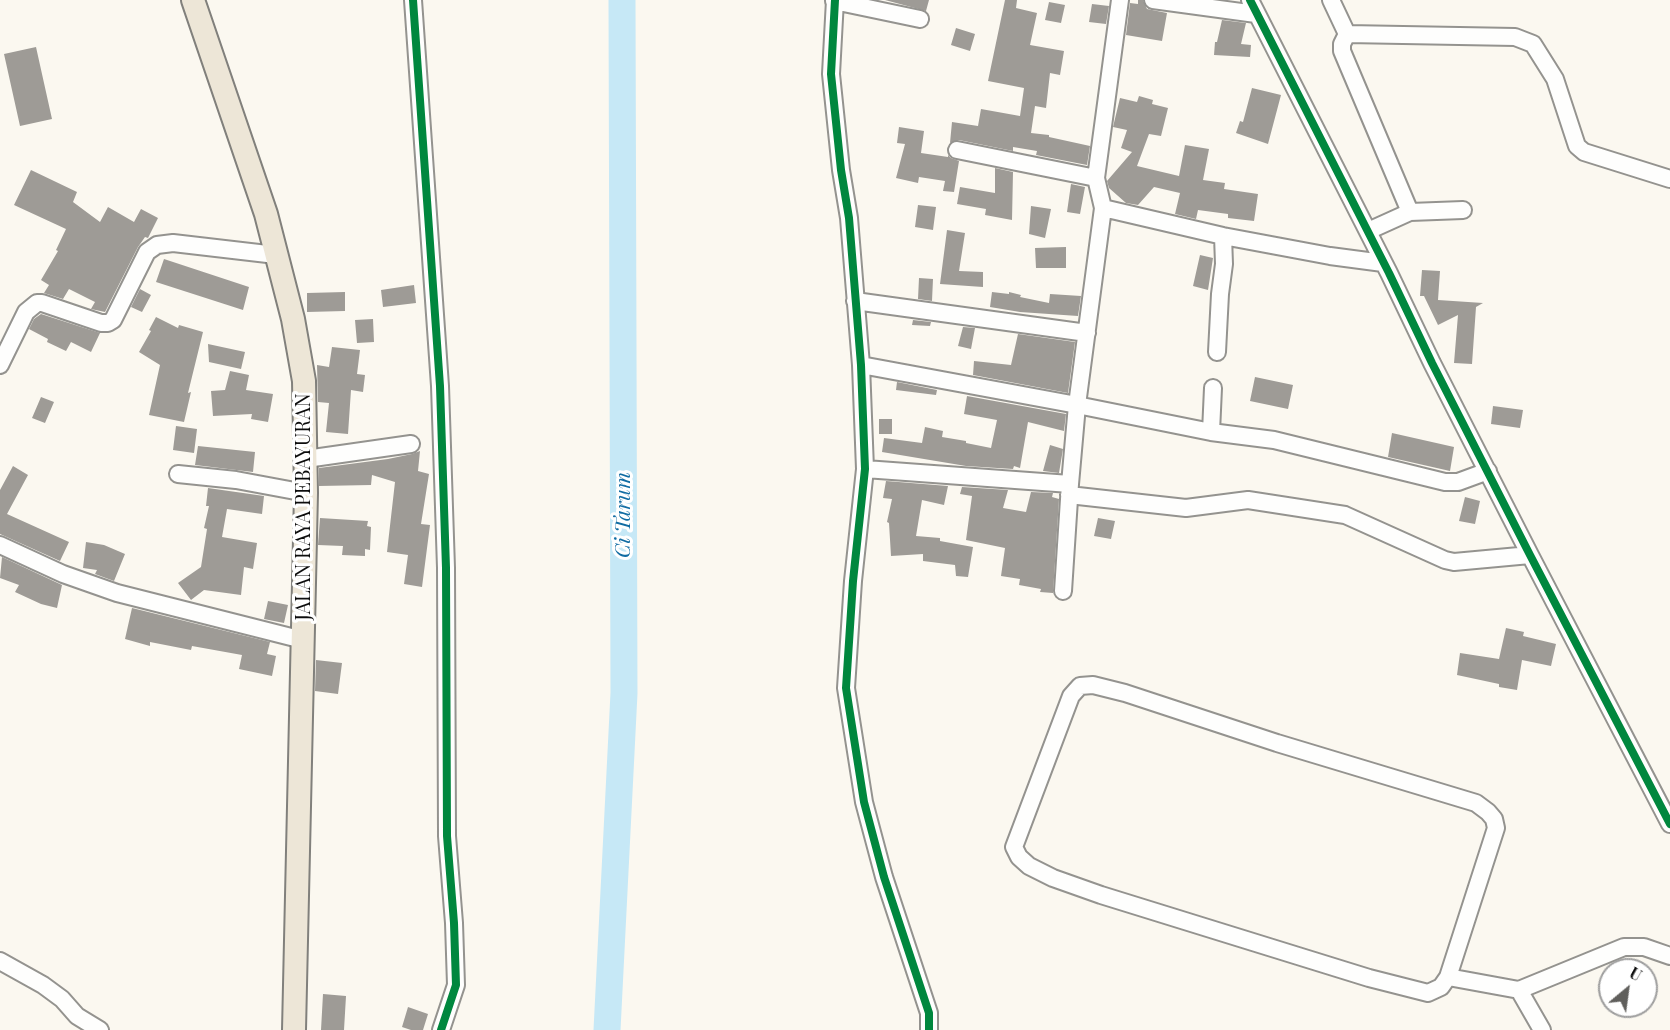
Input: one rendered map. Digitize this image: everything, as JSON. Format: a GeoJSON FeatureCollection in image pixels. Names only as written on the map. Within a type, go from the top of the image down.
{"type":"FeatureCollection","features":[{"type":"Feature","properties":{"kind":"main road","name":"JALAN RAYA PEBAYURAN"},"geometry":{"type":"LineString","coordinates":[[193,0],[266,214],[293,319],[304,381],[306,493],[294,1030]]}},
{"type":"Feature","properties":{"kind":"street"},"geometry":{"type":"LineString","coordinates":[[413,0],[440,386],[446,568],[447,836],[456,985],[441,1030]]}},
{"type":"Feature","properties":{"kind":"street"},"geometry":{"type":"LineString","coordinates":[[920,19],[835,0],[831,74],[841,170],[849,218],[861,365],[865,470],[853,581],[846,688],[864,802],[884,877],[929,1012],[929,1030]]}},
{"type":"Feature","properties":{"kind":"street"},"geometry":{"type":"LineString","coordinates":[[1063,591],[1077,405],[1103,208],[1096,178],[1120,0]]}},
{"type":"Feature","properties":{"kind":"street"},"geometry":{"type":"LineString","coordinates":[[1153,0],[1257,8],[1530,555],[1670,824]]}},
{"type":"Feature","properties":{"kind":"street"},"geometry":{"type":"LineString","coordinates":[[1331,0],[1347,34]]}},
{"type":"Feature","properties":{"kind":"street"},"geometry":{"type":"LineString","coordinates":[[1347,34],[1515,37],[1533,44],[1555,80],[1577,146],[1584,152],[1670,179]]}},
{"type":"Feature","properties":{"kind":"street"},"geometry":{"type":"LineString","coordinates":[[1347,34],[1342,44],[1342,51],[1410,212]]}},
{"type":"Feature","properties":{"kind":"street"},"geometry":{"type":"LineString","coordinates":[[957,150],[1096,178]]}},
{"type":"Feature","properties":{"kind":"street"},"geometry":{"type":"LineString","coordinates":[[1103,208],[1223,236],[1330,256],[1383,263]]}},
{"type":"Feature","properties":{"kind":"street"},"geometry":{"type":"LineString","coordinates":[[1368,231],[1410,212],[1463,210]]}},
{"type":"Feature","properties":{"kind":"street"},"geometry":{"type":"LineString","coordinates":[[1217,352],[1224,264],[1223,236]]}},
{"type":"Feature","properties":{"kind":"street"},"geometry":{"type":"LineString","coordinates":[[0,365],[26,312],[37,303],[101,322],[108,323],[113,320],[147,252],[157,245],[173,243],[276,255]]}},
{"type":"Feature","properties":{"kind":"street"},"geometry":{"type":"LineString","coordinates":[[855,301],[1087,333]]}},
{"type":"Feature","properties":{"kind":"street"},"geometry":{"type":"LineString","coordinates":[[861,365],[1211,432],[1274,440],[1445,482],[1458,482],[1488,471]]}},
{"type":"Feature","properties":{"kind":"street"},"geometry":{"type":"LineString","coordinates":[[1211,432],[1213,388]]}},
{"type":"Feature","properties":{"kind":"street"},"geometry":{"type":"LineString","coordinates":[[306,459],[411,444]]}},
{"type":"Feature","properties":{"kind":"street"},"geometry":{"type":"LineString","coordinates":[[865,470],[1069,490],[1186,508],[1248,500],[1344,515],[1444,560],[1454,562],[1530,555]]}},
{"type":"Feature","properties":{"kind":"street"},"geometry":{"type":"LineString","coordinates":[[177,474],[236,480],[306,493]]}},
{"type":"Feature","properties":{"kind":"street"},"geometry":{"type":"LineString","coordinates":[[0,544],[63,574],[117,593],[303,640]]}},
{"type":"Feature","properties":{"kind":"street"},"geometry":{"type":"LineString","coordinates":[[1092,685],[1125,693],[1277,743],[1476,803],[1494,819],[1496,828],[1448,977],[1441,987],[1428,993],[1416,992],[1101,896],[1053,878],[1029,866],[1019,857],[1014,847],[1071,696],[1080,686],[1092,685]]}},
{"type":"Feature","properties":{"kind":"street"},"geometry":{"type":"LineString","coordinates":[[1448,977],[1519,990],[1624,947],[1644,947],[1670,956]]}},
{"type":"Feature","properties":{"kind":"street"},"geometry":{"type":"LineString","coordinates":[[0,961],[43,985],[62,999],[82,1020],[100,1030]]}},
{"type":"Feature","properties":{"kind":"street"},"geometry":{"type":"LineString","coordinates":[[1519,990],[1542,1030]]}},
{"type":"Feature","properties":{"kind":"building"},"geometry":{"type":"Polygon","coordinates":[[[885,0],[929,0],[926,11],[885,0]]]}},
{"type":"Feature","properties":{"kind":"building"},"geometry":{"type":"Polygon","coordinates":[[[1005,0],[1017,0],[1016,8],[1037,13],[1030,45],[1064,51],[1060,75],[1050,73],[1046,108],[1035,106],[1031,133],[1049,135],[1049,137],[1090,146],[1087,165],[1036,155],[1037,151],[1013,147],[1013,151],[959,140],[950,143],[952,122],[978,126],[981,109],[1020,116],[1024,88],[988,81],[1005,0]]]}},
{"type":"Feature","properties":{"kind":"building"},"geometry":{"type":"Polygon","coordinates":[[[1138,0],[1143,0],[1147,9],[1167,13],[1162,41],[1126,35],[1130,3],[1138,4],[1138,0]]]}},
{"type":"Feature","properties":{"kind":"building"},"geometry":{"type":"Polygon","coordinates":[[[1049,2],[1065,5],[1061,23],[1045,20],[1049,2]]]}},
{"type":"Feature","properties":{"kind":"building"},"geometry":{"type":"Polygon","coordinates":[[[1092,4],[1109,6],[1106,24],[1089,22],[1092,4]]]}},
{"type":"Feature","properties":{"kind":"building"},"geometry":{"type":"Polygon","coordinates":[[[1222,20],[1246,23],[1241,44],[1251,45],[1250,57],[1214,55],[1215,42],[1217,42],[1222,20]]]}},
{"type":"Feature","properties":{"kind":"building"},"geometry":{"type":"Polygon","coordinates":[[[956,28],[975,34],[970,51],[951,45],[956,28]]]}},
{"type":"Feature","properties":{"kind":"building"},"geometry":{"type":"Polygon","coordinates":[[[36,47],[52,119],[20,126],[4,54],[36,47]]]}},
{"type":"Feature","properties":{"kind":"building"},"geometry":{"type":"Polygon","coordinates":[[[1252,88],[1281,95],[1268,144],[1236,133],[1240,121],[1243,122],[1252,88]]]}},
{"type":"Feature","properties":{"kind":"building"},"geometry":{"type":"Polygon","coordinates":[[[1139,96],[1153,100],[1152,104],[1168,108],[1161,136],[1149,134],[1137,166],[1179,176],[1185,145],[1209,149],[1203,180],[1225,183],[1224,189],[1258,194],[1254,221],[1228,218],[1228,214],[1198,210],[1196,219],[1175,214],[1180,193],[1154,187],[1138,205],[1126,203],[1109,188],[1107,181],[1132,152],[1121,148],[1127,130],[1113,127],[1120,98],[1137,102],[1139,96]]]}},
{"type":"Feature","properties":{"kind":"building"},"geometry":{"type":"Polygon","coordinates":[[[899,127],[924,131],[921,153],[948,157],[948,155],[959,161],[954,192],[943,191],[945,181],[919,177],[918,183],[896,178],[905,144],[897,143],[899,127]]]}},
{"type":"Feature","properties":{"kind":"building"},"geometry":{"type":"Polygon","coordinates":[[[995,168],[1013,172],[1012,220],[985,215],[986,209],[957,204],[960,187],[995,193],[995,168]]]}},
{"type":"Feature","properties":{"kind":"building"},"geometry":{"type":"Polygon","coordinates":[[[31,170],[77,192],[73,202],[100,222],[108,207],[134,222],[141,209],[158,218],[148,238],[145,237],[138,247],[105,312],[91,309],[95,302],[69,289],[63,299],[44,293],[49,285],[41,280],[58,251],[56,250],[66,229],[14,205],[31,170]]]}},
{"type":"Feature","properties":{"kind":"building"},"geometry":{"type":"Polygon","coordinates":[[[1071,184],[1085,187],[1080,214],[1067,212],[1071,184]]]}},
{"type":"Feature","properties":{"kind":"building"},"geometry":{"type":"Polygon","coordinates":[[[918,205],[936,207],[933,230],[915,227],[918,205]]]}},
{"type":"Feature","properties":{"kind":"building"},"geometry":{"type":"Polygon","coordinates":[[[1031,206],[1051,209],[1045,238],[1029,234],[1031,206]]]}},
{"type":"Feature","properties":{"kind":"building"},"geometry":{"type":"Polygon","coordinates":[[[947,230],[965,233],[959,271],[983,272],[983,287],[940,284],[947,230]]]}},
{"type":"Feature","properties":{"kind":"building"},"geometry":{"type":"Polygon","coordinates":[[[1066,247],[1066,268],[1036,268],[1035,248],[1066,247]]]}},
{"type":"Feature","properties":{"kind":"building"},"geometry":{"type":"Polygon","coordinates":[[[1200,255],[1213,258],[1208,290],[1193,286],[1200,255]]]}},
{"type":"Feature","properties":{"kind":"building"},"geometry":{"type":"Polygon","coordinates":[[[164,259],[249,287],[243,310],[156,282],[164,259]]]}},
{"type":"Feature","properties":{"kind":"building"},"geometry":{"type":"Polygon","coordinates":[[[1422,270],[1440,271],[1438,300],[1483,303],[1476,307],[1472,364],[1454,363],[1458,315],[1438,325],[1424,296],[1420,296],[1422,270]]]}},
{"type":"Feature","properties":{"kind":"building"},"geometry":{"type":"Polygon","coordinates":[[[919,278],[933,279],[932,301],[918,299],[919,278]]]}},
{"type":"Feature","properties":{"kind":"building"},"geometry":{"type":"Polygon","coordinates":[[[414,285],[416,303],[383,307],[381,290],[414,285]]]}},
{"type":"Feature","properties":{"kind":"building"},"geometry":{"type":"Polygon","coordinates":[[[140,289],[151,295],[142,312],[131,307],[140,289]]]}},
{"type":"Feature","properties":{"kind":"building"},"geometry":{"type":"Polygon","coordinates":[[[345,292],[345,311],[307,312],[307,293],[345,292]]]}},
{"type":"Feature","properties":{"kind":"building"},"geometry":{"type":"Polygon","coordinates":[[[992,292],[1009,294],[1009,292],[1021,295],[1020,297],[1049,303],[1050,294],[1081,296],[1078,316],[1020,312],[990,307],[992,292]]]}},
{"type":"Feature","properties":{"kind":"building"},"geometry":{"type":"Polygon","coordinates":[[[41,314],[100,333],[91,352],[71,342],[66,351],[47,342],[48,339],[29,329],[34,319],[41,314]]]}},
{"type":"Feature","properties":{"kind":"building"},"geometry":{"type":"Polygon","coordinates":[[[156,317],[178,328],[179,325],[203,332],[188,393],[191,392],[184,422],[149,415],[160,365],[139,352],[156,317]]]}},
{"type":"Feature","properties":{"kind":"building"},"geometry":{"type":"Polygon","coordinates":[[[373,319],[374,342],[357,343],[355,320],[373,319]]]}},
{"type":"Feature","properties":{"kind":"building"},"geometry":{"type":"Polygon","coordinates":[[[913,320],[931,322],[930,326],[912,325],[913,320]]]}},
{"type":"Feature","properties":{"kind":"building"},"geometry":{"type":"Polygon","coordinates":[[[963,327],[975,328],[971,349],[958,346],[963,327]]]}},
{"type":"Feature","properties":{"kind":"building"},"geometry":{"type":"Polygon","coordinates":[[[1018,334],[1075,342],[1068,393],[973,375],[974,361],[1011,365],[1018,334]]]}},
{"type":"Feature","properties":{"kind":"building"},"geometry":{"type":"Polygon","coordinates":[[[208,344],[245,352],[241,369],[209,362],[208,344]]]}},
{"type":"Feature","properties":{"kind":"building"},"geometry":{"type":"Polygon","coordinates":[[[332,347],[360,350],[357,374],[365,375],[363,392],[351,390],[348,434],[326,432],[329,403],[318,402],[317,365],[329,367],[332,347]]]}},
{"type":"Feature","properties":{"kind":"building"},"geometry":{"type":"Polygon","coordinates":[[[230,371],[249,375],[246,390],[273,394],[268,422],[251,419],[252,414],[213,416],[211,391],[225,390],[230,371]]]}},
{"type":"Feature","properties":{"kind":"building"},"geometry":{"type":"Polygon","coordinates":[[[1255,377],[1293,385],[1288,409],[1250,401],[1255,377]]]}},
{"type":"Feature","properties":{"kind":"building"},"geometry":{"type":"Polygon","coordinates":[[[897,382],[937,390],[936,395],[896,390],[897,382]]]}},
{"type":"Feature","properties":{"kind":"building"},"geometry":{"type":"Polygon","coordinates":[[[967,396],[1066,414],[1064,431],[1028,422],[1020,468],[1014,466],[1013,469],[966,466],[882,452],[884,438],[922,443],[925,427],[943,431],[942,437],[991,448],[997,420],[964,414],[967,396]]]}},
{"type":"Feature","properties":{"kind":"building"},"geometry":{"type":"Polygon","coordinates":[[[41,397],[54,402],[45,423],[32,418],[41,397]]]}},
{"type":"Feature","properties":{"kind":"building"},"geometry":{"type":"Polygon","coordinates":[[[1493,406],[1523,410],[1520,428],[1491,424],[1493,406]]]}},
{"type":"Feature","properties":{"kind":"building"},"geometry":{"type":"Polygon","coordinates":[[[879,419],[892,419],[892,434],[879,434],[879,419]]]}},
{"type":"Feature","properties":{"kind":"building"},"geometry":{"type":"Polygon","coordinates":[[[176,426],[197,429],[194,453],[173,450],[176,426]]]}},
{"type":"Feature","properties":{"kind":"building"},"geometry":{"type":"Polygon","coordinates":[[[1392,433],[1454,447],[1450,471],[1388,457],[1392,433]]]}},
{"type":"Feature","properties":{"kind":"building"},"geometry":{"type":"Polygon","coordinates":[[[1050,445],[1063,449],[1059,473],[1043,471],[1050,445]]]}},
{"type":"Feature","properties":{"kind":"building"},"geometry":{"type":"Polygon","coordinates":[[[198,446],[255,452],[253,472],[195,465],[198,446]]]}},
{"type":"Feature","properties":{"kind":"building"},"geometry":{"type":"Polygon","coordinates":[[[420,451],[418,471],[429,474],[421,524],[430,525],[422,587],[404,584],[408,555],[387,552],[395,482],[372,475],[371,485],[319,486],[319,468],[388,459],[420,451]]]}},
{"type":"Feature","properties":{"kind":"building"},"geometry":{"type":"Polygon","coordinates":[[[13,466],[28,475],[7,514],[69,542],[60,561],[0,534],[0,490],[13,466]]]}},
{"type":"Feature","properties":{"kind":"building"},"geometry":{"type":"Polygon","coordinates":[[[886,481],[948,486],[944,505],[922,500],[916,536],[940,538],[940,541],[973,547],[968,577],[956,576],[955,565],[923,561],[923,554],[891,556],[889,523],[887,522],[892,499],[883,498],[886,481]]]}},
{"type":"Feature","properties":{"kind":"building"},"geometry":{"type":"Polygon","coordinates":[[[962,487],[1008,490],[1003,508],[1026,512],[1031,492],[1053,493],[1052,497],[1059,499],[1053,593],[1040,592],[1041,589],[1019,585],[1020,579],[1001,576],[1005,548],[966,540],[972,496],[960,494],[962,487]]]}},
{"type":"Feature","properties":{"kind":"building"},"geometry":{"type":"Polygon","coordinates":[[[208,488],[264,496],[262,514],[227,509],[222,537],[257,543],[253,569],[244,567],[241,595],[204,590],[191,600],[178,583],[201,567],[207,529],[204,528],[209,506],[206,506],[208,488]]]}},
{"type":"Feature","properties":{"kind":"building"},"geometry":{"type":"Polygon","coordinates":[[[1465,497],[1480,501],[1475,524],[1459,521],[1465,497]]]}},
{"type":"Feature","properties":{"kind":"building"},"geometry":{"type":"Polygon","coordinates":[[[320,518],[368,521],[367,526],[371,527],[370,550],[365,549],[365,556],[342,555],[343,546],[318,545],[320,518]]]}},
{"type":"Feature","properties":{"kind":"building"},"geometry":{"type":"Polygon","coordinates":[[[1098,518],[1115,521],[1111,539],[1094,536],[1098,518]]]}},
{"type":"Feature","properties":{"kind":"building"},"geometry":{"type":"Polygon","coordinates":[[[86,542],[104,545],[125,554],[114,581],[95,574],[97,570],[83,568],[86,542]]]}},
{"type":"Feature","properties":{"kind":"building"},"geometry":{"type":"Polygon","coordinates":[[[2,557],[62,585],[57,608],[41,604],[15,592],[19,585],[0,578],[2,557]]]}},
{"type":"Feature","properties":{"kind":"building"},"geometry":{"type":"Polygon","coordinates":[[[268,601],[288,605],[284,623],[264,619],[268,601]]]}},
{"type":"Feature","properties":{"kind":"building"},"geometry":{"type":"Polygon","coordinates":[[[132,608],[270,642],[267,654],[276,656],[272,676],[239,669],[242,655],[192,646],[191,650],[150,642],[150,646],[125,639],[132,608]]]}},
{"type":"Feature","properties":{"kind":"building"},"geometry":{"type":"Polygon","coordinates":[[[1506,628],[1524,632],[1523,636],[1556,644],[1551,666],[1522,660],[1517,690],[1457,675],[1460,653],[1499,659],[1506,628]]]}},
{"type":"Feature","properties":{"kind":"building"},"geometry":{"type":"Polygon","coordinates":[[[316,660],[342,663],[338,694],[315,691],[316,660]]]}},
{"type":"Feature","properties":{"kind":"building"},"geometry":{"type":"Polygon","coordinates":[[[323,994],[346,996],[344,1030],[321,1030],[323,994]]]}},
{"type":"Feature","properties":{"kind":"building"},"geometry":{"type":"Polygon","coordinates":[[[408,1007],[428,1014],[423,1030],[402,1027],[408,1007]]]}},
{"type":"Feature","properties":{"kind":"waterway","name":"Ci Tarum"},"geometry":{"type":"LineString","coordinates":[[607,1030],[624,693],[622,0]]}},
{"type":"Feature","properties":{"kind":"cycle path"},"geometry":{"type":"LineString","coordinates":[[413,0],[440,386],[446,568],[447,836],[456,985],[441,1030]]}},
{"type":"Feature","properties":{"kind":"cycle path"},"geometry":{"type":"LineString","coordinates":[[835,0],[831,74],[841,170],[849,218],[861,365],[865,469],[853,581],[846,688],[864,802],[884,877],[929,1013],[929,1030]]}},
{"type":"Feature","properties":{"kind":"cycle path"},"geometry":{"type":"LineString","coordinates":[[1250,0],[1389,273],[1432,363],[1670,824]]}}]}
